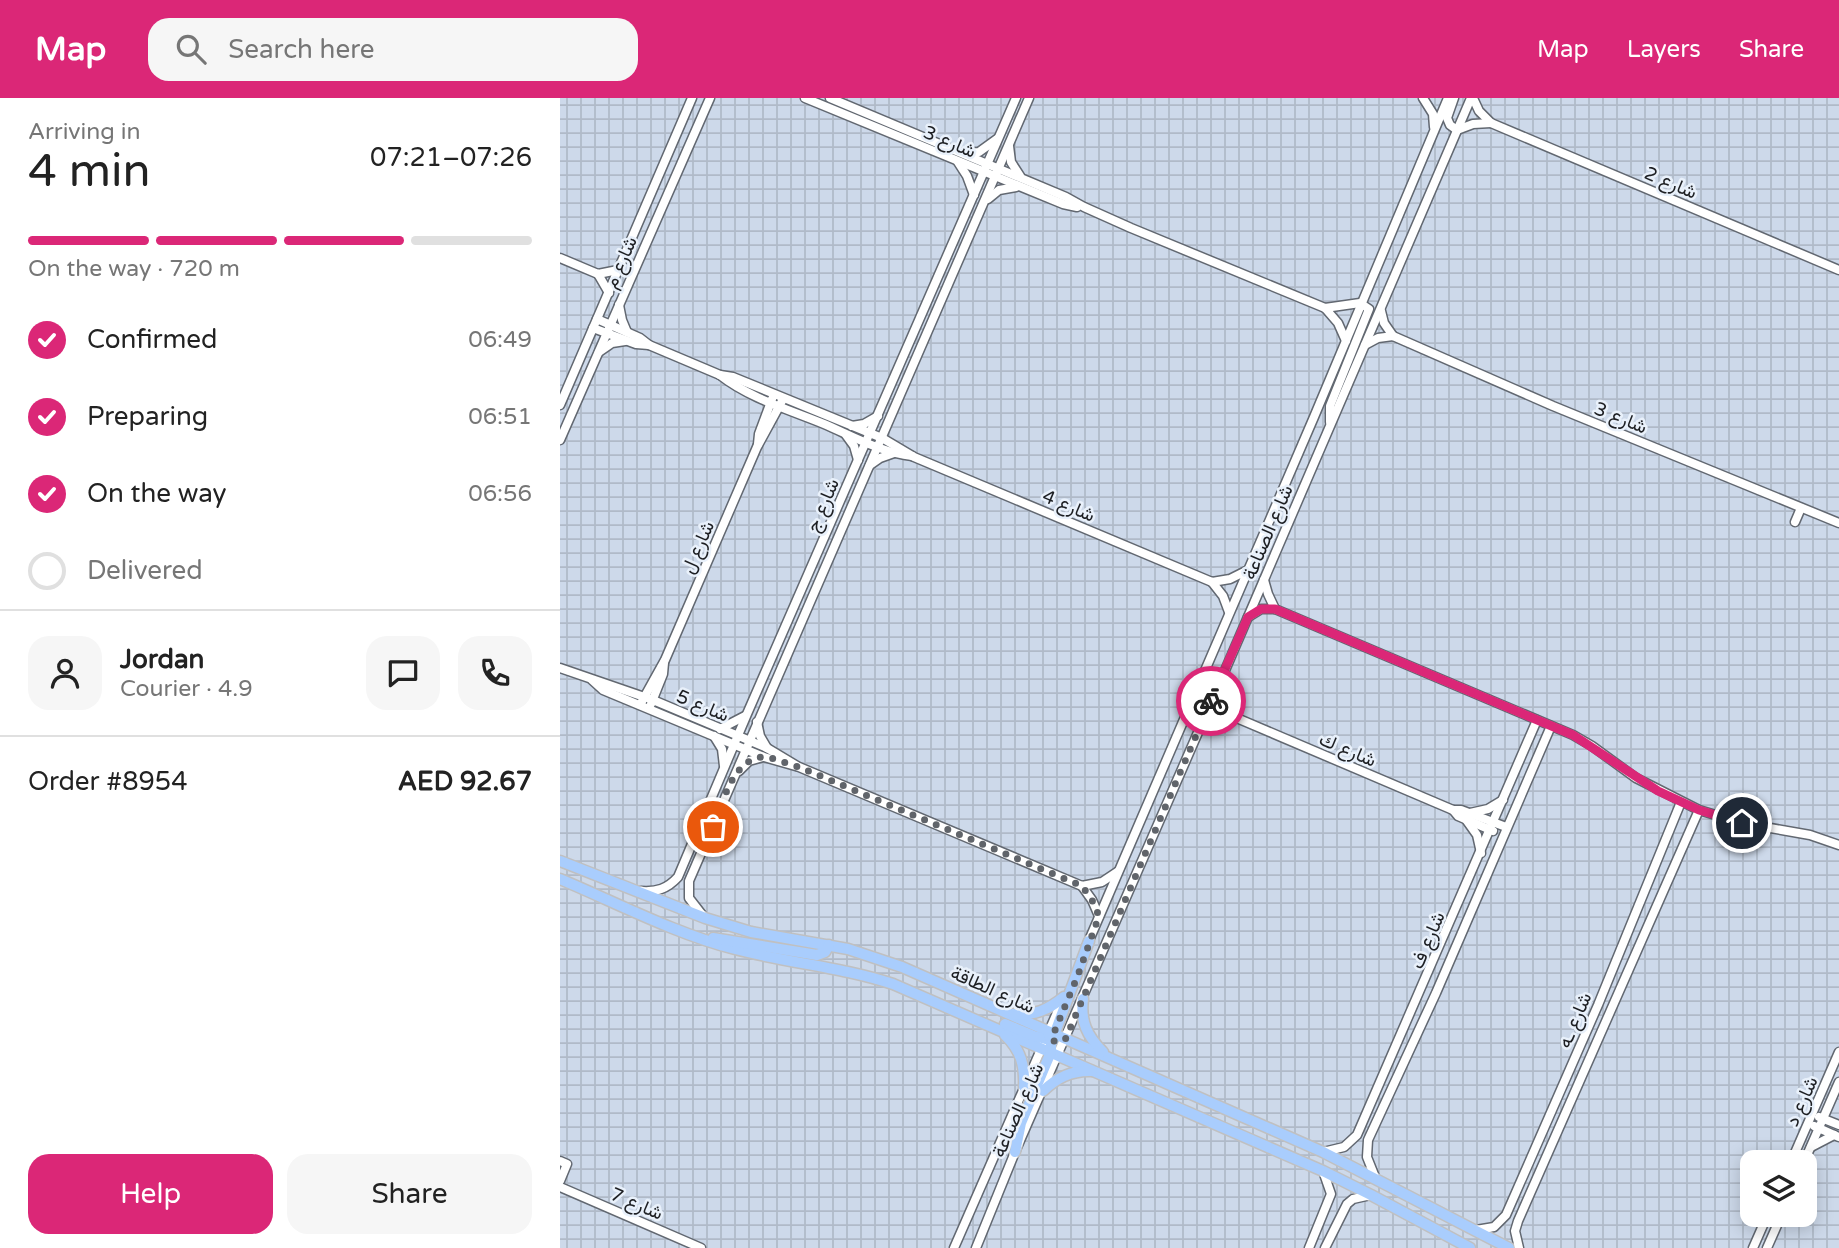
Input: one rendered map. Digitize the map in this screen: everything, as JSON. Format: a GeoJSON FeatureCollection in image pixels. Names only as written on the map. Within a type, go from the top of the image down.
{"type":"FeatureCollection","features":[{"type":"Feature","properties":{"kind":"main road","name":"شارع الطاقة"},"geometry":{"type":"LineString","coordinates":[[560,861],[705,918],[751,932],[867,954],[902,967],[1005,1013],[1097,1071],[1322,1171],[1470,1248]]}},
{"type":"Feature","properties":{"kind":"main road","name":"شارع الطاقة"},"geometry":{"type":"LineString","coordinates":[[560,879],[699,937],[744,951],[876,978],[997,1028],[1108,1057],[1323,1152],[1508,1248]]}},
{"type":"Feature","properties":{"kind":"main road"},"geometry":{"type":"LineString","coordinates":[[699,937],[817,955],[825,952],[829,945]]}},
{"type":"Feature","properties":{"kind":"main road"},"geometry":{"type":"LineString","coordinates":[[1015,1152],[1021,1123],[1089,942]]}},
{"type":"Feature","properties":{"kind":"main road"},"geometry":{"type":"LineString","coordinates":[[1005,1013],[1036,1014],[1064,997]]}},
{"type":"Feature","properties":{"kind":"main road"},"geometry":{"type":"LineString","coordinates":[[1083,999],[1085,1029],[1108,1057]]}},
{"type":"Feature","properties":{"kind":"main road"},"geometry":{"type":"LineString","coordinates":[[955,1009],[980,1014],[1114,1065],[1142,1072]]}},
{"type":"Feature","properties":{"kind":"main road"},"geometry":{"type":"LineString","coordinates":[[997,1028],[1014,1043],[1020,1053],[1024,1087]]}},
{"type":"Feature","properties":{"kind":"main road"},"geometry":{"type":"LineString","coordinates":[[1043,1091],[1068,1074],[1097,1071]]}},
{"type":"Feature","properties":{"kind":"street","name":"شارع م"},"geometry":{"type":"LineString","coordinates":[[560,406],[692,98]]}},
{"type":"Feature","properties":{"kind":"street","name":"شارع م"},"geometry":{"type":"LineString","coordinates":[[560,440],[710,98]]}},
{"type":"Feature","properties":{"kind":"street","name":"شارع 3"},"geometry":{"type":"LineString","coordinates":[[805,98],[959,157]]}},
{"type":"Feature","properties":{"kind":"street","name":"شارع 3"},"geometry":{"type":"LineString","coordinates":[[830,98],[986,169],[1066,197],[1084,207],[1325,308]]}},
{"type":"Feature","properties":{"kind":"street","name":"شارع ج"},"geometry":{"type":"LineString","coordinates":[[631,890],[652,892],[671,886],[678,877],[1016,98]]}},
{"type":"Feature","properties":{"kind":"street","name":"شارع ج"},"geometry":{"type":"LineString","coordinates":[[705,918],[693,905],[687,890],[689,881],[1029,98]]}},
{"type":"Feature","properties":{"kind":"street"},"geometry":{"type":"LineString","coordinates":[[1423,98],[1433,114],[1434,130]]}},
{"type":"Feature","properties":{"kind":"street","name":"شارع الصناعة"},"geometry":{"type":"LineString","coordinates":[[976,1248],[1043,1091],[1064,997],[1448,98]]}},
{"type":"Feature","properties":{"kind":"street"},"geometry":{"type":"LineString","coordinates":[[1454,98],[1447,118],[1450,125],[1457,130],[1474,124],[1491,123]]}},
{"type":"Feature","properties":{"kind":"street"},"geometry":{"type":"LineString","coordinates":[[1472,98],[1479,111],[1491,123]]}},
{"type":"Feature","properties":{"kind":"street","name":"شارع الصناعة"},"geometry":{"type":"LineString","coordinates":[[954,1248],[1024,1087],[1083,999],[1472,98]]}},
{"type":"Feature","properties":{"kind":"street","name":"شارع 2"},"geometry":{"type":"LineString","coordinates":[[1491,123],[1839,270]]}},
{"type":"Feature","properties":{"kind":"street"},"geometry":{"type":"LineString","coordinates":[[974,195],[959,157],[979,152],[999,138]]}},
{"type":"Feature","properties":{"kind":"street"},"geometry":{"type":"LineString","coordinates":[[983,204],[999,190],[1021,182],[1011,162],[1009,145]]}},
{"type":"Feature","properties":{"kind":"street"},"geometry":{"type":"LineString","coordinates":[[560,258],[598,274],[618,270]]}},
{"type":"Feature","properties":{"kind":"street"},"geometry":{"type":"LineString","coordinates":[[598,274],[609,292]]}},
{"type":"Feature","properties":{"kind":"street"},"geometry":{"type":"LineString","coordinates":[[597,354],[626,336],[619,302]]}},
{"type":"Feature","properties":{"kind":"street"},"geometry":{"type":"LineString","coordinates":[[1325,308],[1360,303],[1367,306],[1369,313],[1330,406],[1330,425]]}},
{"type":"Feature","properties":{"kind":"street"},"geometry":{"type":"LineString","coordinates":[[1325,308],[1338,323],[1346,341]]}},
{"type":"Feature","properties":{"kind":"street"},"geometry":{"type":"LineString","coordinates":[[1365,345],[1378,338],[1393,336],[1384,323],[1381,309]]}},
{"type":"Feature","properties":{"kind":"street","name":"شارع 4"},"geometry":{"type":"LineString","coordinates":[[595,324],[720,375],[733,377],[772,398],[1212,582]]}},
{"type":"Feature","properties":{"kind":"street","name":"شارع 3"},"geometry":{"type":"LineString","coordinates":[[1393,336],[1553,406],[1839,523]]}},
{"type":"Feature","properties":{"kind":"street","name":"شارع ل"},"geometry":{"type":"LineString","coordinates":[[757,447],[772,398]]}},
{"type":"Feature","properties":{"kind":"street","name":"شارع ل"},"geometry":{"type":"LineString","coordinates":[[647,703],[757,447],[782,402]]}},
{"type":"Feature","properties":{"kind":"street"},"geometry":{"type":"LineString","coordinates":[[560,406],[572,411]]}},
{"type":"Feature","properties":{"kind":"street"},"geometry":{"type":"LineString","coordinates":[[858,460],[847,429],[878,416]]}},
{"type":"Feature","properties":{"kind":"street"},"geometry":{"type":"LineString","coordinates":[[868,467],[895,449],[889,424]]}},
{"type":"Feature","properties":{"kind":"street"},"geometry":{"type":"LineString","coordinates":[[1795,522],[1801,508]]}},
{"type":"Feature","properties":{"kind":"street"},"geometry":{"type":"LineString","coordinates":[[1229,612],[1223,596],[1212,582],[1230,579],[1247,570]]}},
{"type":"Feature","properties":{"kind":"street"},"geometry":{"type":"LineString","coordinates":[[810,575],[821,579]]}},
{"type":"Feature","properties":{"kind":"street"},"geometry":{"type":"LineString","coordinates":[[1264,580],[1275,609]]}},
{"type":"Feature","properties":{"kind":"street"},"geometry":{"type":"LineString","coordinates":[[1248,617],[1261,609],[1275,609],[1537,720],[1583,741],[1636,778],[1699,810],[1742,823],[1810,835],[1839,845]]}},
{"type":"Feature","properties":{"kind":"street"},"geometry":{"type":"LineString","coordinates":[[775,651],[786,657]]}},
{"type":"Feature","properties":{"kind":"street","name":"شارع 5"},"geometry":{"type":"LineString","coordinates":[[560,668],[592,680],[607,682],[647,703],[1082,886]]}},
{"type":"Feature","properties":{"kind":"street","name":"شارع 5"},"geometry":{"type":"LineString","coordinates":[[592,680],[603,690],[672,709],[717,732]]}},
{"type":"Feature","properties":{"kind":"street"},"geometry":{"type":"LineString","coordinates":[[1220,682],[1221,701],[1233,716]]}},
{"type":"Feature","properties":{"kind":"street"},"geometry":{"type":"LineString","coordinates":[[628,691],[655,683],[662,699],[672,709]]}},
{"type":"Feature","properties":{"kind":"street"},"geometry":{"type":"LineString","coordinates":[[724,767],[717,732],[747,714]]}},
{"type":"Feature","properties":{"kind":"street"},"geometry":{"type":"LineString","coordinates":[[1197,732],[1213,719],[1233,716]]}},
{"type":"Feature","properties":{"kind":"street","name":"شارع ك"},"geometry":{"type":"LineString","coordinates":[[1233,716],[1505,831]]}},
{"type":"Feature","properties":{"kind":"street","name":"شارع ف"},"geometry":{"type":"LineString","coordinates":[[1323,1152],[1344,1147],[1357,1135],[1537,720]]}},
{"type":"Feature","properties":{"kind":"street"},"geometry":{"type":"LineString","coordinates":[[734,776],[749,761],[766,752],[757,722]]}},
{"type":"Feature","properties":{"kind":"street","name":"شارع ف"},"geometry":{"type":"LineString","coordinates":[[1375,1177],[1367,1157],[1368,1140],[1436,993],[1551,726]]}},
{"type":"Feature","properties":{"kind":"street"},"geometry":{"type":"LineString","coordinates":[[1481,853],[1476,835],[1466,816],[1488,809],[1505,798]]}},
{"type":"Feature","properties":{"kind":"street","name":"شارع ـه"},"geometry":{"type":"LineString","coordinates":[[1476,1230],[1494,1227],[1506,1215],[1598,1005],[1682,802]]}},
{"type":"Feature","properties":{"kind":"street","name":"شارع ـه"},"geometry":{"type":"LineString","coordinates":[[1520,1248],[1515,1240],[1518,1221],[1699,810]]}},
{"type":"Feature","properties":{"kind":"street"},"geometry":{"type":"LineString","coordinates":[[702,824],[713,827]]}},
{"type":"Feature","properties":{"kind":"street"},"geometry":{"type":"LineString","coordinates":[[1099,916],[1082,886],[1102,882],[1118,870]]}},
{"type":"Feature","properties":{"kind":"street"},"geometry":{"type":"LineString","coordinates":[[1423,988],[1436,993]]}},
{"type":"Feature","properties":{"kind":"street"},"geometry":{"type":"LineString","coordinates":[[1598,1005],[1612,1010]]}},
{"type":"Feature","properties":{"kind":"street","name":"شارع د"},"geometry":{"type":"LineString","coordinates":[[1796,1150],[1839,1052]]}},
{"type":"Feature","properties":{"kind":"street","name":"شارع د"},"geometry":{"type":"LineString","coordinates":[[1810,1150],[1839,1082]]}},
{"type":"Feature","properties":{"kind":"street"},"geometry":{"type":"LineString","coordinates":[[1829,1105],[1839,1124]]}},
{"type":"Feature","properties":{"kind":"street"},"geometry":{"type":"LineString","coordinates":[[1812,1114],[1839,1124]]}},
{"type":"Feature","properties":{"kind":"street"},"geometry":{"type":"LineString","coordinates":[[1808,1124],[1837,1136]]}},
{"type":"Feature","properties":{"kind":"street"},"geometry":{"type":"LineString","coordinates":[[1811,1147],[1837,1136]]}},
{"type":"Feature","properties":{"kind":"street"},"geometry":{"type":"LineString","coordinates":[[560,1161],[568,1164],[560,1181]]}},
{"type":"Feature","properties":{"kind":"street"},"geometry":{"type":"LineString","coordinates":[[1309,1248],[1331,1194],[1322,1171]]}},
{"type":"Feature","properties":{"kind":"street","name":"شارع 7"},"geometry":{"type":"LineString","coordinates":[[560,1188],[701,1248]]}},
{"type":"Feature","properties":{"kind":"street"},"geometry":{"type":"LineString","coordinates":[[1325,1248],[1347,1204],[1353,1199],[1371,1195]]}},
{"type":"Feature","properties":{"kind":"street"},"geometry":{"type":"LineString","coordinates":[[1753,1248],[1762,1227]]}},
{"type":"Feature","properties":{"kind":"street"},"geometry":{"type":"LineString","coordinates":[[1768,1248],[1777,1227]]}},
{"type":"Feature","properties":{"kind":"shaded area"},"geometry":{"type":"Polygon","coordinates":[[[560,98],[1839,98],[1839,1248],[560,1248],[560,98]]]}},
{"type":"Feature","properties":{"kind":"way so far"},"geometry":{"type":"LineString","coordinates":[[713,827],[734,776],[749,761],[764,757],[799,767],[1082,886],[1088,892],[1099,916],[1053,1035],[1053,1041],[1065,1040],[1211,701]]}},
{"type":"Feature","properties":{"kind":"route"},"geometry":{"type":"LineString","coordinates":[[1211,701],[1248,617],[1261,609],[1275,609],[1573,735],[1658,791],[1699,810],[1742,823]]}}]}
